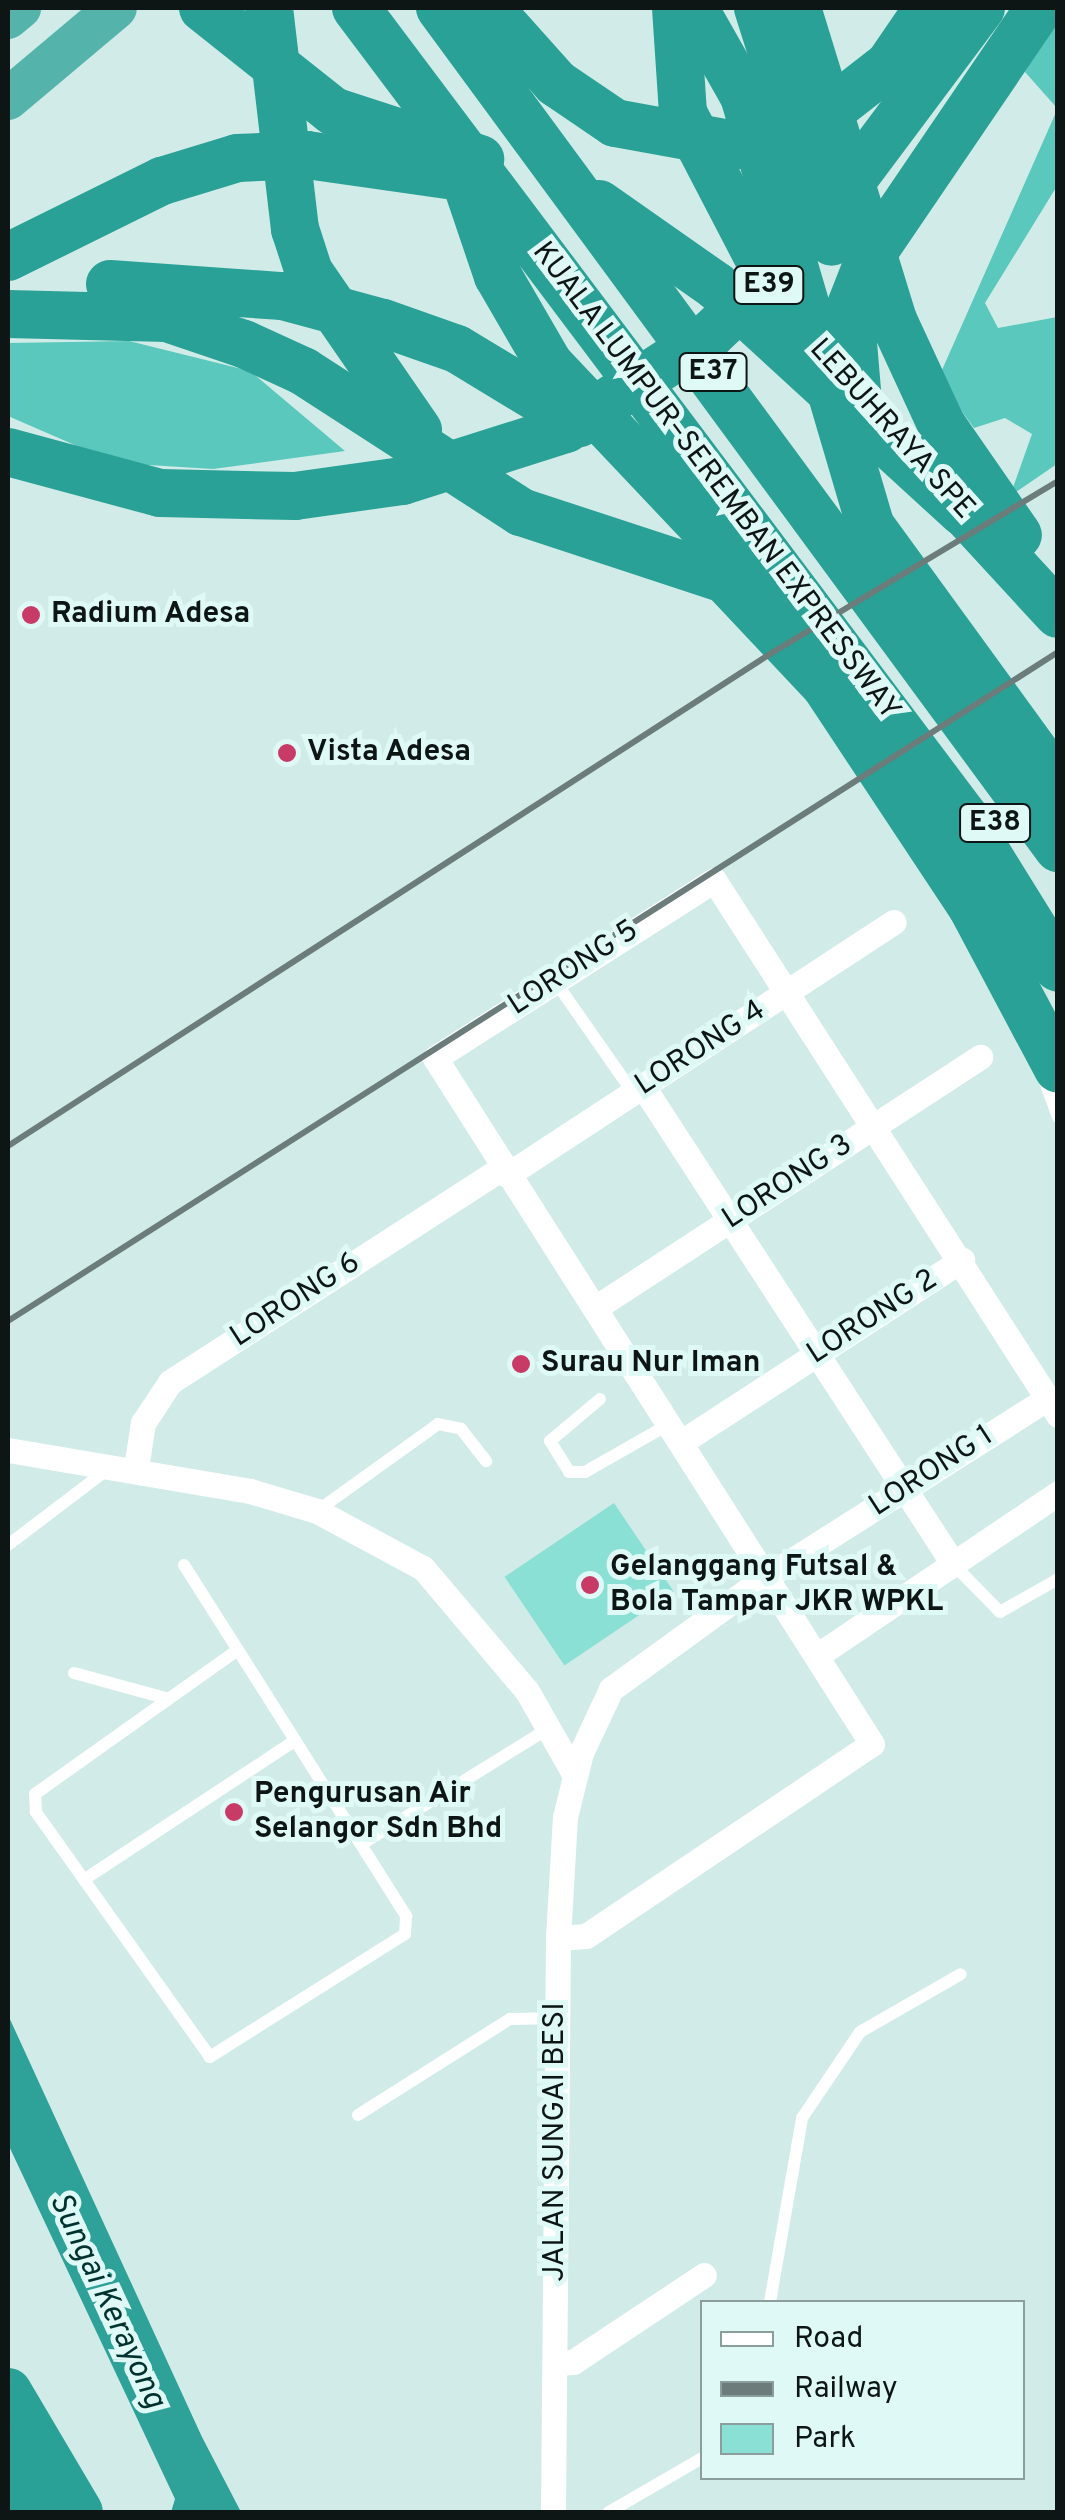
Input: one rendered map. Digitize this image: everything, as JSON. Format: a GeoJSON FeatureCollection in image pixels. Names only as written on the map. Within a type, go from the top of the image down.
{"type":"FeatureCollection","features":[{"type":"Feature","properties":{"kind":"highway"},"geometry":{"type":"LineString","coordinates":[[8,18],[20,8]]}},
{"type":"Feature","properties":{"kind":"highway"},"geometry":{"type":"LineString","coordinates":[[8,99],[116,8]]}},
{"type":"Feature","properties":{"kind":"highway"},"geometry":{"type":"LineString","coordinates":[[203,8],[333,111],[612,210],[716,286],[963,512]]}},
{"type":"Feature","properties":{"kind":"highway"},"geometry":{"type":"LineString","coordinates":[[269,8],[295,229],[309,272],[448,468]]}},
{"type":"Feature","properties":{"kind":"highway","name":"KUALA LUMPUR–SEREMBAN EXPRESSWAY"},"geometry":{"type":"LineString","coordinates":[[356,8],[442,115],[964,818],[1058,968]]}},
{"type":"Feature","properties":{"kind":"highway","name":"KUALA LUMPUR–SEREMBAN EXPRESSWAY"},"geometry":{"type":"LineString","coordinates":[[440,8],[492,68],[1058,848]]}},
{"type":"Feature","properties":{"kind":"highway"},"geometry":{"type":"LineString","coordinates":[[465,8],[492,68]]}},
{"type":"Feature","properties":{"kind":"highway"},"geometry":{"type":"LineString","coordinates":[[489,8],[556,82],[614,124],[736,145],[801,125],[889,65],[928,8]]}},
{"type":"Feature","properties":{"kind":"highway","name":"LEBUHRAYA SPE"},"geometry":{"type":"LineString","coordinates":[[676,8],[684,113],[759,272],[963,512],[1058,614]]}},
{"type":"Feature","properties":{"kind":"highway"},"geometry":{"type":"LineString","coordinates":[[694,8],[744,96],[838,438],[870,526],[1058,784]]}},
{"type":"Feature","properties":{"kind":"highway"},"geometry":{"type":"LineString","coordinates":[[758,8],[823,224],[866,319],[941,424]]}},
{"type":"Feature","properties":{"kind":"highway","name":"LEBUHRAYA SPE"},"geometry":{"type":"LineString","coordinates":[[797,8],[894,320],[941,424],[1058,585]]}},
{"type":"Feature","properties":{"kind":"highway"},"geometry":{"type":"LineString","coordinates":[[8,452],[160,493],[296,496],[402,481],[566,429],[710,336],[756,292],[818,226],[981,8]]}},
{"type":"Feature","properties":{"kind":"highway"},"geometry":{"type":"LineString","coordinates":[[838,438],[830,333],[843,270],[1010,8]]}},
{"type":"Feature","properties":{"kind":"highway"},"geometry":{"type":"LineString","coordinates":[[1039,8],[870,257],[850,308],[864,461],[883,508],[1058,746]]}},
{"type":"Feature","properties":{"kind":"highway"},"geometry":{"type":"LineString","coordinates":[[442,115],[516,316],[627,456],[752,579],[922,792],[964,818]]}},
{"type":"Feature","properties":{"kind":"highway"},"geometry":{"type":"LineString","coordinates":[[20,250],[162,181],[237,158],[362,161],[612,210]]}},
{"type":"Feature","properties":{"kind":"highway"},"geometry":{"type":"LineString","coordinates":[[8,293],[84,284],[283,296],[382,323],[457,349],[627,456]]}},
{"type":"Feature","properties":{"kind":"highway"},"geometry":{"type":"LineString","coordinates":[[8,314],[167,318],[244,344],[318,380],[521,512],[700,566],[745,594],[825,684],[990,937],[1058,1069]]}},
{"type":"Feature","properties":{"kind":"highway","name":"E38"},"geometry":{"type":"LineString","coordinates":[[914,750],[977,798],[1058,914]]}},
{"type":"Feature","properties":{"kind":"highway"},"geometry":{"type":"LineString","coordinates":[[8,2392],[79,2512]]}},
{"type":"Feature","properties":{"kind":"highway"},"geometry":{"type":"LineString","coordinates":[[8,2454],[37,2512]]}},
{"type":"Feature","properties":{"kind":"street","name":"LORONG 5"},"geometry":{"type":"LineString","coordinates":[[505,1172],[434,1058],[714,880],[784,995]]}},
{"type":"Feature","properties":{"kind":"street","name":"LORONG 4"},"geometry":{"type":"LineString","coordinates":[[505,1172],[894,922]]}},
{"type":"Feature","properties":{"kind":"street"},"geometry":{"type":"LineString","coordinates":[[784,995],[962,1260],[1052,1407]]}},
{"type":"Feature","properties":{"kind":"street","name":"LORONG 3"},"geometry":{"type":"LineString","coordinates":[[595,1308],[980,1056]]}},
{"type":"Feature","properties":{"kind":"street"},"geometry":{"type":"LineString","coordinates":[[638,1090],[732,1219],[954,1565]]}},
{"type":"Feature","properties":{"kind":"street"},"geometry":{"type":"LineString","coordinates":[[505,1172],[870,1732],[864,1754],[586,1936],[558,1938]]}},
{"type":"Feature","properties":{"kind":"street","name":"LORONG 6"},"geometry":{"type":"LineString","coordinates":[[136,1468],[143,1423],[170,1382],[505,1172]]}},
{"type":"Feature","properties":{"kind":"street","name":"LORONG 2"},"geometry":{"type":"LineString","coordinates":[[677,1432],[818,1354],[962,1260]]}},
{"type":"Feature","properties":{"kind":"street","name":"LORONG 1"},"geometry":{"type":"LineString","coordinates":[[766,1576],[1052,1407]]}},
{"type":"Feature","properties":{"kind":"street"},"geometry":{"type":"LineString","coordinates":[[8,1450],[108,1469],[136,1468],[317,1511],[423,1568],[527,1691],[573,1772]]}},
{"type":"Feature","properties":{"kind":"street"},"geometry":{"type":"LineString","coordinates":[[821,1653],[1058,1493]]}},
{"type":"Feature","properties":{"kind":"street","name":"JALAN SUNGAI BESI"},"geometry":{"type":"LineString","coordinates":[[553,2512],[558,1938],[573,1772],[611,1690],[766,1576]]}},
{"type":"Feature","properties":{"kind":"street"},"geometry":{"type":"LineString","coordinates":[[554,2363],[573,2362],[704,2275]]}},
{"type":"Feature","properties":{"kind":"lane"},"geometry":{"type":"LineString","coordinates":[[990,937],[1058,1117]]}},
{"type":"Feature","properties":{"kind":"lane"},"geometry":{"type":"LineString","coordinates":[[555,981],[638,1090]]}},
{"type":"Feature","properties":{"kind":"lane"},"geometry":{"type":"LineString","coordinates":[[600,1399],[550,1441],[569,1472],[585,1472],[677,1432]]}},
{"type":"Feature","properties":{"kind":"lane"},"geometry":{"type":"LineString","coordinates":[[317,1511],[438,1424],[461,1429],[486,1461]]}},
{"type":"Feature","properties":{"kind":"lane"},"geometry":{"type":"LineString","coordinates":[[8,1545],[108,1469]]}},
{"type":"Feature","properties":{"kind":"lane"},"geometry":{"type":"LineString","coordinates":[[184,1565],[362,1844],[406,1916],[406,1934],[210,2057],[36,1812],[35,1794],[238,1650]]}},
{"type":"Feature","properties":{"kind":"lane"},"geometry":{"type":"LineString","coordinates":[[954,1565],[1000,1612],[1058,1579]]}},
{"type":"Feature","properties":{"kind":"lane"},"geometry":{"type":"LineString","coordinates":[[74,1672],[169,1699]]}},
{"type":"Feature","properties":{"kind":"lane"},"geometry":{"type":"LineString","coordinates":[[362,1844],[546,1730]]}},
{"type":"Feature","properties":{"kind":"lane"},"geometry":{"type":"LineString","coordinates":[[85,1879],[294,1741]]}},
{"type":"Feature","properties":{"kind":"lane"},"geometry":{"type":"LineString","coordinates":[[770,2300],[802,2118],[860,2032],[961,1974]]}},
{"type":"Feature","properties":{"kind":"lane"},"geometry":{"type":"LineString","coordinates":[[358,2116],[510,2019],[556,2018]]}},
{"type":"Feature","properties":{"kind":"lane"},"geometry":{"type":"LineString","coordinates":[[609,2512],[700,2459]]}},
{"type":"Feature","properties":{"kind":"green space","name":"Gelanggang Futsal & Bola Tampar JKR WPKL"},"geometry":{"type":"Polygon","coordinates":[[[614,1503],[674,1592],[564,1666],[505,1577],[614,1503]]]}},
{"type":"Feature","properties":{"kind":"shaded area"},"geometry":{"type":"Polygon","coordinates":[[[1057,8],[1057,108],[1025,72],[1057,8]]]}},
{"type":"Feature","properties":{"kind":"shaded area"},"geometry":{"type":"Polygon","coordinates":[[[1057,110],[1057,186],[985,303],[998,328],[1057,317],[1057,464],[1010,496],[1032,434],[1005,418],[974,428],[938,379],[1057,110]]]}},
{"type":"Feature","properties":{"kind":"shaded area"},"geometry":{"type":"Polygon","coordinates":[[[129,341],[250,371],[345,451],[213,469],[116,463],[8,416],[8,343],[129,341]]]}},
{"type":"Feature","properties":{"kind":"water","name":"Sungai Kerayong"},"geometry":{"type":"Polygon","coordinates":[[[8,2015],[202,2437],[241,2512],[171,2512],[175,2499],[8,2144],[8,2015]]]}},
{"type":"Feature","properties":{"kind":"railway"},"geometry":{"type":"LineString","coordinates":[[8,1146],[770,654],[1058,481]]}},
{"type":"Feature","properties":{"kind":"railway"},"geometry":{"type":"LineString","coordinates":[[8,1321],[1058,652]]}},
{"type":"Feature","properties":{"kind":"place","name":"Radium Adesa"},"geometry":{"type":"Point","coordinates":[31,615]}},
{"type":"Feature","properties":{"kind":"place","name":"Vista Adesa"},"geometry":{"type":"Point","coordinates":[287,753]}},
{"type":"Feature","properties":{"kind":"place","name":"Surau Nur Iman"},"geometry":{"type":"Point","coordinates":[521,1364]}},
{"type":"Feature","properties":{"kind":"place","name":"Gelanggang Futsal & Bola Tampar JKR WPKL"},"geometry":{"type":"Point","coordinates":[590,1585]}},
{"type":"Feature","properties":{"kind":"place","name":"Pengurusan Air Selangor Sdn Bhd"},"geometry":{"type":"Point","coordinates":[234,1812]}}]}
